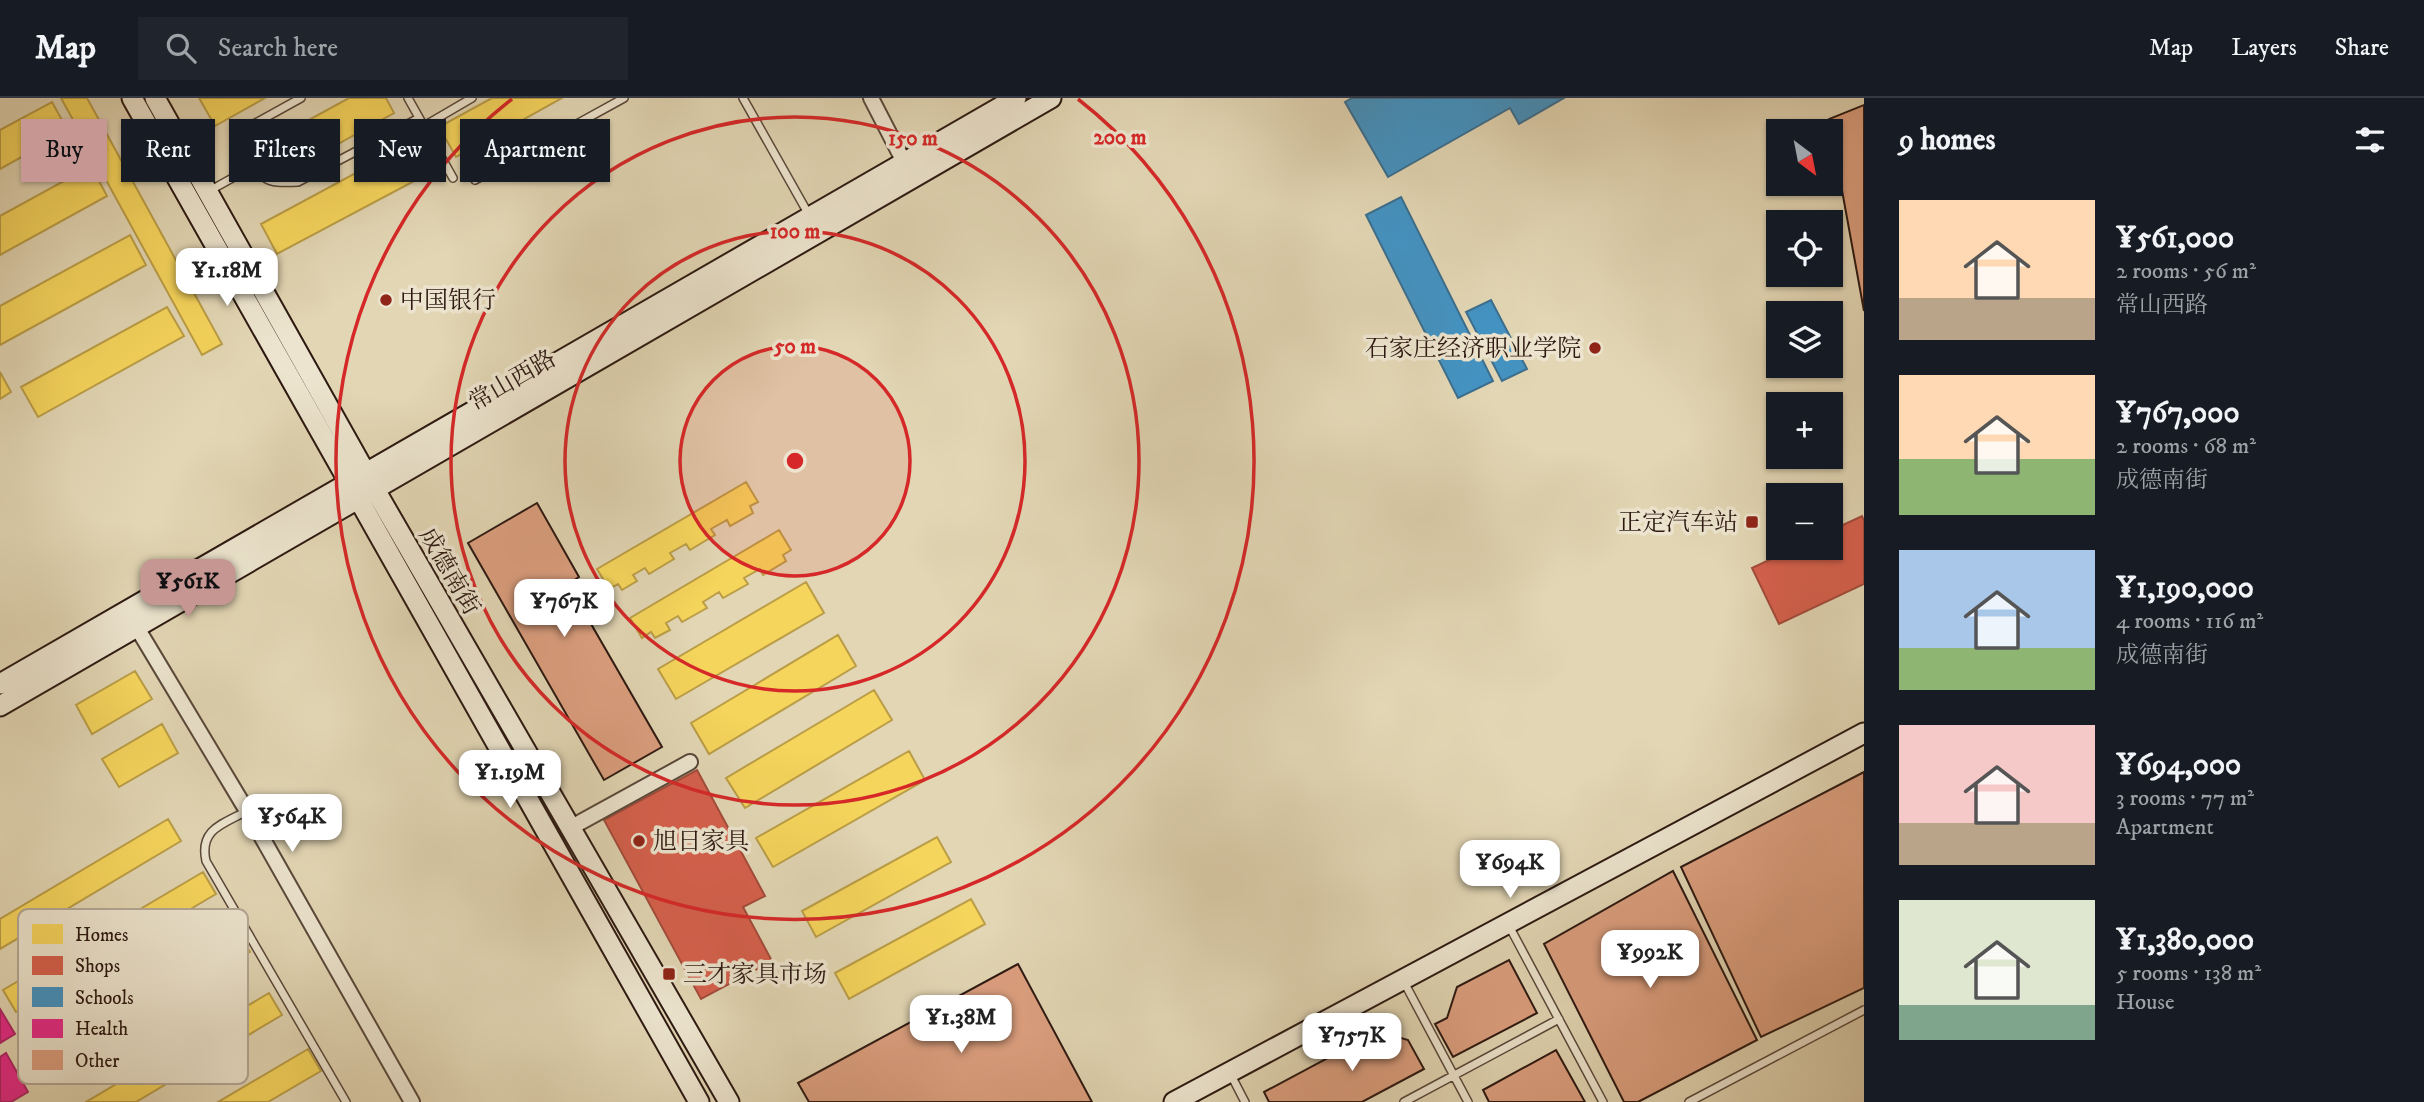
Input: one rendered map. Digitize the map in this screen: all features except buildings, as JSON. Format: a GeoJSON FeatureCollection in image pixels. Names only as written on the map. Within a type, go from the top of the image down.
{"type":"FeatureCollection","features":[{"type":"Feature","properties":{"kind":"main road","name":"成德南街"},"geometry":{"type":"LineString","coordinates":[[132,98],[361,485],[570,828],[729,1102]]}},
{"type":"Feature","properties":{"kind":"main road","name":"成德南街"},"geometry":{"type":"LineString","coordinates":[[155,98],[361,485],[699,1102]]}},
{"type":"Feature","properties":{"kind":"main road","name":"常山西路"},"geometry":{"type":"LineString","coordinates":[[0,706],[809,216],[1016,98]]}},
{"type":"Feature","properties":{"kind":"main road","name":"常山西路"},"geometry":{"type":"LineString","coordinates":[[0,684],[1051,98]]}},
{"type":"Feature","properties":{"kind":"main road"},"geometry":{"type":"LineString","coordinates":[[1174,1102],[1864,733]]}},
{"type":"Feature","properties":{"kind":"street"},"geometry":{"type":"LineString","coordinates":[[871,98],[904,162]]}},
{"type":"Feature","properties":{"kind":"street"},"geometry":{"type":"LineString","coordinates":[[136,626],[247,811],[412,1102]]}},
{"type":"Feature","properties":{"kind":"street"},"geometry":{"type":"LineString","coordinates":[[570,828],[690,762]]}},
{"type":"Feature","properties":{"kind":"lane"},"geometry":{"type":"LineString","coordinates":[[263,119],[300,98]]}},
{"type":"Feature","properties":{"kind":"lane"},"geometry":{"type":"LineString","coordinates":[[340,160],[419,118],[408,98]]}},
{"type":"Feature","properties":{"kind":"lane"},"geometry":{"type":"LineString","coordinates":[[436,119],[472,98]]}},
{"type":"Feature","properties":{"kind":"lane"},"geometry":{"type":"LineString","coordinates":[[586,119],[624,98]]}},
{"type":"Feature","properties":{"kind":"lane"},"geometry":{"type":"LineString","coordinates":[[743,98],[809,216]]}},
{"type":"Feature","properties":{"kind":"lane"},"geometry":{"type":"LineString","coordinates":[[446,165],[453,178]]}},
{"type":"Feature","properties":{"kind":"lane"},"geometry":{"type":"LineString","coordinates":[[207,192],[229,180]]}},
{"type":"Feature","properties":{"kind":"lane"},"geometry":{"type":"LineString","coordinates":[[234,909],[206,861],[203,846],[207,836],[220,825],[247,811]]}},
{"type":"Feature","properties":{"kind":"lane"},"geometry":{"type":"LineString","coordinates":[[1508,924],[1603,1102]]}},
{"type":"Feature","properties":{"kind":"lane"},"geometry":{"type":"LineString","coordinates":[[248,933],[346,1102]]}},
{"type":"Feature","properties":{"kind":"lane"},"geometry":{"type":"LineString","coordinates":[[1402,980],[1468,1102]]}},
{"type":"Feature","properties":{"kind":"lane"},"geometry":{"type":"LineString","coordinates":[[1689,1102],[1864,1010]]}},
{"type":"Feature","properties":{"kind":"lane"},"geometry":{"type":"LineString","coordinates":[[1404,1102],[1559,1019]]}},
{"type":"Feature","properties":{"kind":"lane"},"geometry":{"type":"LineString","coordinates":[[1230,1072],[1245,1102]]}},
{"type":"Feature","properties":{"kind":"place","name":"中国银行"},"geometry":{"type":"Point","coordinates":[386,300]}},
{"type":"Feature","properties":{"kind":"place","name":"石家庄经济职业学院"},"geometry":{"type":"Point","coordinates":[1595,348]}},
{"type":"Feature","properties":{"kind":"place","name":"正定汽车站"},"geometry":{"type":"Point","coordinates":[1752,522]}},
{"type":"Feature","properties":{"kind":"place","name":"旭日家具"},"geometry":{"type":"Point","coordinates":[639,841]}},
{"type":"Feature","properties":{"kind":"place","name":"三才家具市场"},"geometry":{"type":"Point","coordinates":[669,974]}}]}
